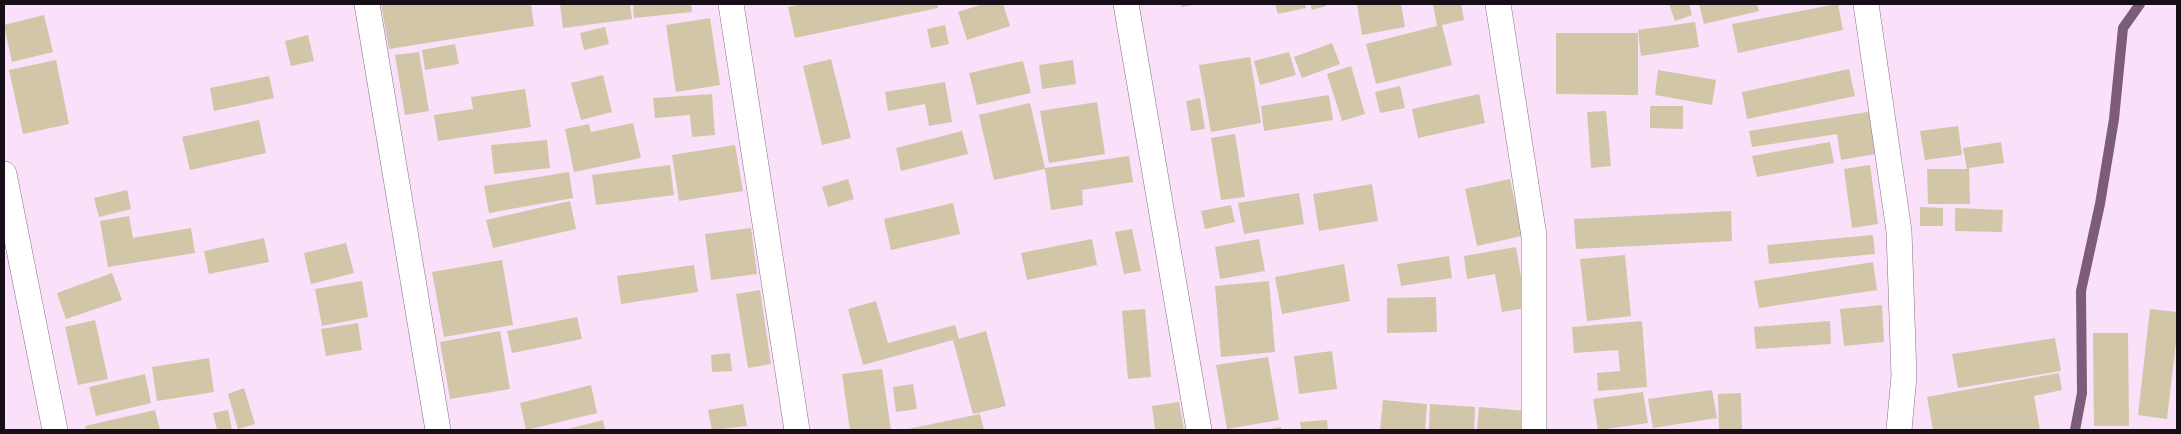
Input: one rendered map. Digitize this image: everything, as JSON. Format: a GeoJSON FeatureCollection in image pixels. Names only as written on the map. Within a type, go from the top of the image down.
{"type":"FeatureCollection","features":[{"type":"Feature","properties":{"kind":"street"},"geometry":{"type":"LineString","coordinates":[[367,4],[438,430]]}},
{"type":"Feature","properties":{"kind":"street"},"geometry":{"type":"LineString","coordinates":[[731,4],[797,430]]}},
{"type":"Feature","properties":{"kind":"street"},"geometry":{"type":"LineString","coordinates":[[1126,4],[1199,430]]}},
{"type":"Feature","properties":{"kind":"street"},"geometry":{"type":"LineString","coordinates":[[1498,4],[1534,236],[1534,430]]}},
{"type":"Feature","properties":{"kind":"street"},"geometry":{"type":"LineString","coordinates":[[1866,4],[1899,232],[1904,376],[1899,430]]}},
{"type":"Feature","properties":{"kind":"street"},"geometry":{"type":"LineString","coordinates":[[4,174],[55,430]]}},
{"type":"Feature","properties":{"kind":"building"},"geometry":{"type":"Polygon","coordinates":[[[381,4],[531,4],[534,26],[389,49],[381,4]]]}},
{"type":"Feature","properties":{"kind":"building"},"geometry":{"type":"Polygon","coordinates":[[[560,4],[630,4],[632,19],[563,28],[560,4]]]}},
{"type":"Feature","properties":{"kind":"building"},"geometry":{"type":"Polygon","coordinates":[[[633,4],[691,4],[692,12],[634,18],[633,4]]]}},
{"type":"Feature","properties":{"kind":"building"},"geometry":{"type":"Polygon","coordinates":[[[801,4],[938,4],[938,8],[795,38],[788,7],[801,4]]]}},
{"type":"Feature","properties":{"kind":"building"},"geometry":{"type":"Polygon","coordinates":[[[983,4],[1003,4],[1010,26],[967,40],[958,12],[983,4]]]}},
{"type":"Feature","properties":{"kind":"building"},"geometry":{"type":"Polygon","coordinates":[[[1181,4],[1193,4],[1193,5],[1182,7],[1181,4]]]}},
{"type":"Feature","properties":{"kind":"building"},"geometry":{"type":"Polygon","coordinates":[[[1275,4],[1305,4],[1306,8],[1278,14],[1275,4]]]}},
{"type":"Feature","properties":{"kind":"building"},"geometry":{"type":"Polygon","coordinates":[[[1310,4],[1326,4],[1326,6],[1312,10],[1310,4]]]}},
{"type":"Feature","properties":{"kind":"building"},"geometry":{"type":"Polygon","coordinates":[[[1357,4],[1401,4],[1405,27],[1362,35],[1357,4]]]}},
{"type":"Feature","properties":{"kind":"building"},"geometry":{"type":"Polygon","coordinates":[[[1433,4],[1461,4],[1464,20],[1442,25],[1452,65],[1376,84],[1366,44],[1437,26],[1433,4]]]}},
{"type":"Feature","properties":{"kind":"building"},"geometry":{"type":"Polygon","coordinates":[[[1669,4],[1689,4],[1692,15],[1675,21],[1669,4]]]}},
{"type":"Feature","properties":{"kind":"building"},"geometry":{"type":"Polygon","coordinates":[[[1699,4],[1757,4],[1759,11],[1704,24],[1699,4]]]}},
{"type":"Feature","properties":{"kind":"building"},"geometry":{"type":"Polygon","coordinates":[[[1838,4],[1843,30],[1738,53],[1732,24],[1838,4]]]}},
{"type":"Feature","properties":{"kind":"building"},"geometry":{"type":"Polygon","coordinates":[[[44,15],[53,52],[12,62],[4,25],[44,15]]]}},
{"type":"Feature","properties":{"kind":"building"},"geometry":{"type":"Polygon","coordinates":[[[710,18],[720,85],[676,92],[666,25],[710,18]]]}},
{"type":"Feature","properties":{"kind":"building"},"geometry":{"type":"Polygon","coordinates":[[[1695,22],[1699,47],[1641,56],[1638,30],[1695,22]]]}},
{"type":"Feature","properties":{"kind":"building"},"geometry":{"type":"Polygon","coordinates":[[[945,25],[949,44],[931,48],[927,29],[945,25]]]}},
{"type":"Feature","properties":{"kind":"building"},"geometry":{"type":"Polygon","coordinates":[[[605,27],[609,44],[584,50],[580,33],[605,27]]]}},
{"type":"Feature","properties":{"kind":"building"},"geometry":{"type":"Polygon","coordinates":[[[1556,33],[1638,33],[1638,95],[1556,94],[1556,33]]]}},
{"type":"Feature","properties":{"kind":"building"},"geometry":{"type":"Polygon","coordinates":[[[308,35],[314,61],[291,66],[285,41],[308,35]]]}},
{"type":"Feature","properties":{"kind":"building"},"geometry":{"type":"Polygon","coordinates":[[[1332,43],[1340,64],[1302,78],[1294,57],[1332,43]]]}},
{"type":"Feature","properties":{"kind":"building"},"geometry":{"type":"Polygon","coordinates":[[[455,44],[459,64],[425,70],[422,50],[455,44]]]}},
{"type":"Feature","properties":{"kind":"building"},"geometry":{"type":"Polygon","coordinates":[[[419,52],[429,111],[405,115],[395,55],[419,52]]]}},
{"type":"Feature","properties":{"kind":"building"},"geometry":{"type":"Polygon","coordinates":[[[1289,52],[1296,75],[1260,85],[1254,61],[1289,52]]]}},
{"type":"Feature","properties":{"kind":"building"},"geometry":{"type":"Polygon","coordinates":[[[1250,57],[1261,123],[1211,132],[1199,65],[1250,57]]]}},
{"type":"Feature","properties":{"kind":"building"},"geometry":{"type":"Polygon","coordinates":[[[831,59],[851,138],[822,145],[803,66],[831,59]]]}},
{"type":"Feature","properties":{"kind":"building"},"geometry":{"type":"Polygon","coordinates":[[[56,60],[69,124],[23,134],[9,70],[56,60]]]}},
{"type":"Feature","properties":{"kind":"building"},"geometry":{"type":"Polygon","coordinates":[[[1073,60],[1076,84],[1042,89],[1039,65],[1073,60]]]}},
{"type":"Feature","properties":{"kind":"building"},"geometry":{"type":"Polygon","coordinates":[[[1023,61],[1031,93],[977,105],[969,73],[1023,61]]]}},
{"type":"Feature","properties":{"kind":"building"},"geometry":{"type":"Polygon","coordinates":[[[1351,66],[1365,114],[1342,121],[1327,74],[1351,66]]]}},
{"type":"Feature","properties":{"kind":"building"},"geometry":{"type":"Polygon","coordinates":[[[1849,69],[1855,96],[1747,119],[1742,92],[1849,69]]]}},
{"type":"Feature","properties":{"kind":"building"},"geometry":{"type":"Polygon","coordinates":[[[1658,70],[1716,80],[1712,105],[1655,95],[1658,70]]]}},
{"type":"Feature","properties":{"kind":"building"},"geometry":{"type":"Polygon","coordinates":[[[603,75],[612,112],[581,120],[571,83],[603,75]]]}},
{"type":"Feature","properties":{"kind":"building"},"geometry":{"type":"Polygon","coordinates":[[[269,76],[274,98],[214,111],[210,88],[269,76]]]}},
{"type":"Feature","properties":{"kind":"building"},"geometry":{"type":"Polygon","coordinates":[[[945,82],[952,122],[929,126],[925,104],[888,111],[885,92],[945,82]]]}},
{"type":"Feature","properties":{"kind":"building"},"geometry":{"type":"Polygon","coordinates":[[[1400,86],[1405,108],[1380,113],[1375,92],[1400,86]]]}},
{"type":"Feature","properties":{"kind":"building"},"geometry":{"type":"Polygon","coordinates":[[[525,89],[531,127],[438,141],[434,115],[473,109],[471,97],[525,89]]]}},
{"type":"Feature","properties":{"kind":"building"},"geometry":{"type":"Polygon","coordinates":[[[712,94],[715,135],[692,137],[690,115],[655,118],[653,98],[712,94]]]}},
{"type":"Feature","properties":{"kind":"building"},"geometry":{"type":"Polygon","coordinates":[[[1479,94],[1485,123],[1418,138],[1412,109],[1479,94]]]}},
{"type":"Feature","properties":{"kind":"building"},"geometry":{"type":"Polygon","coordinates":[[[1329,95],[1333,120],[1264,131],[1261,106],[1329,95]]]}},
{"type":"Feature","properties":{"kind":"building"},"geometry":{"type":"Polygon","coordinates":[[[1200,98],[1205,129],[1191,131],[1186,101],[1200,98]]]}},
{"type":"Feature","properties":{"kind":"building"},"geometry":{"type":"Polygon","coordinates":[[[1097,102],[1105,154],[1049,163],[1040,111],[1097,102]]]}},
{"type":"Feature","properties":{"kind":"building"},"geometry":{"type":"Polygon","coordinates":[[[1030,103],[1045,168],[1129,156],[1133,182],[1082,190],[1083,205],[1051,210],[1045,169],[994,180],[979,115],[1030,103]]]}},
{"type":"Feature","properties":{"kind":"building"},"geometry":{"type":"Polygon","coordinates":[[[1650,106],[1683,106],[1683,129],[1650,128],[1650,106]]]}},
{"type":"Feature","properties":{"kind":"building"},"geometry":{"type":"Polygon","coordinates":[[[1606,111],[1611,166],[1591,168],[1587,112],[1606,111]]]}},
{"type":"Feature","properties":{"kind":"building"},"geometry":{"type":"Polygon","coordinates":[[[1874,111],[1881,153],[1841,160],[1837,134],[1752,147],[1749,131],[1874,111]]]}},
{"type":"Feature","properties":{"kind":"building"},"geometry":{"type":"Polygon","coordinates":[[[259,120],[266,153],[190,170],[182,137],[259,120]]]}},
{"type":"Feature","properties":{"kind":"building"},"geometry":{"type":"Polygon","coordinates":[[[633,123],[641,158],[574,172],[565,129],[589,124],[591,132],[633,123]]]}},
{"type":"Feature","properties":{"kind":"building"},"geometry":{"type":"Polygon","coordinates":[[[1958,126],[1962,155],[1925,160],[1920,131],[1958,126]]]}},
{"type":"Feature","properties":{"kind":"building"},"geometry":{"type":"Polygon","coordinates":[[[962,131],[968,154],[901,171],[896,148],[962,131]]]}},
{"type":"Feature","properties":{"kind":"building"},"geometry":{"type":"Polygon","coordinates":[[[1235,134],[1245,197],[1221,200],[1211,138],[1235,134]]]}},
{"type":"Feature","properties":{"kind":"building"},"geometry":{"type":"Polygon","coordinates":[[[547,140],[550,168],[494,174],[491,145],[547,140]]]}},
{"type":"Feature","properties":{"kind":"building"},"geometry":{"type":"Polygon","coordinates":[[[1830,142],[1834,163],[1757,177],[1752,156],[1830,142]]]}},
{"type":"Feature","properties":{"kind":"building"},"geometry":{"type":"Polygon","coordinates":[[[2001,142],[2004,163],[1969,168],[1970,204],[1928,204],[1927,169],[1967,169],[1963,148],[2001,142]]]}},
{"type":"Feature","properties":{"kind":"building"},"geometry":{"type":"Polygon","coordinates":[[[735,145],[743,191],[679,201],[672,155],[735,145]]]}},
{"type":"Feature","properties":{"kind":"building"},"geometry":{"type":"Polygon","coordinates":[[[670,165],[674,195],[596,205],[592,175],[670,165]]]}},
{"type":"Feature","properties":{"kind":"building"},"geometry":{"type":"Polygon","coordinates":[[[1870,165],[1878,224],[1852,228],[1844,169],[1870,165]]]}},
{"type":"Feature","properties":{"kind":"building"},"geometry":{"type":"Polygon","coordinates":[[[569,172],[573,198],[489,213],[484,186],[569,172]]]}},
{"type":"Feature","properties":{"kind":"building"},"geometry":{"type":"Polygon","coordinates":[[[848,179],[854,199],[828,207],[822,187],[848,179]]]}},
{"type":"Feature","properties":{"kind":"building"},"geometry":{"type":"Polygon","coordinates":[[[1510,179],[1522,236],[1477,246],[1465,189],[1510,179]]]}},
{"type":"Feature","properties":{"kind":"building"},"geometry":{"type":"Polygon","coordinates":[[[1372,184],[1378,221],[1319,231],[1313,194],[1372,184]]]}},
{"type":"Feature","properties":{"kind":"building"},"geometry":{"type":"Polygon","coordinates":[[[127,190],[131,209],[99,217],[94,198],[127,190]]]}},
{"type":"Feature","properties":{"kind":"building"},"geometry":{"type":"Polygon","coordinates":[[[1299,193],[1304,224],[1244,234],[1238,203],[1299,193]]]}},
{"type":"Feature","properties":{"kind":"building"},"geometry":{"type":"Polygon","coordinates":[[[570,201],[576,229],[493,248],[486,220],[570,201]]]}},
{"type":"Feature","properties":{"kind":"building"},"geometry":{"type":"Polygon","coordinates":[[[953,203],[960,234],[891,250],[884,219],[953,203]]]}},
{"type":"Feature","properties":{"kind":"building"},"geometry":{"type":"Polygon","coordinates":[[[1231,205],[1235,222],[1205,229],[1201,211],[1231,205]]]}},
{"type":"Feature","properties":{"kind":"building"},"geometry":{"type":"Polygon","coordinates":[[[1920,207],[1943,208],[1943,226],[1920,226],[1920,207]]]}},
{"type":"Feature","properties":{"kind":"building"},"geometry":{"type":"Polygon","coordinates":[[[1955,208],[2003,210],[2002,232],[1955,231],[1955,208]]]}},
{"type":"Feature","properties":{"kind":"building"},"geometry":{"type":"Polygon","coordinates":[[[1731,211],[1732,241],[1576,249],[1574,219],[1731,211]]]}},
{"type":"Feature","properties":{"kind":"building"},"geometry":{"type":"Polygon","coordinates":[[[129,216],[133,238],[191,228],[195,253],[108,267],[100,221],[129,216]]]}},
{"type":"Feature","properties":{"kind":"building"},"geometry":{"type":"Polygon","coordinates":[[[751,228],[757,274],[711,280],[705,234],[751,228]]]}},
{"type":"Feature","properties":{"kind":"building"},"geometry":{"type":"Polygon","coordinates":[[[1132,229],[1141,271],[1124,274],[1115,232],[1132,229]]]}},
{"type":"Feature","properties":{"kind":"building"},"geometry":{"type":"Polygon","coordinates":[[[1873,235],[1875,254],[1769,264],[1767,245],[1873,235]]]}},
{"type":"Feature","properties":{"kind":"building"},"geometry":{"type":"Polygon","coordinates":[[[264,238],[269,262],[209,274],[204,251],[264,238]]]}},
{"type":"Feature","properties":{"kind":"building"},"geometry":{"type":"Polygon","coordinates":[[[1092,239],[1097,265],[1027,280],[1021,253],[1092,239]]]}},
{"type":"Feature","properties":{"kind":"building"},"geometry":{"type":"Polygon","coordinates":[[[1259,239],[1265,271],[1220,279],[1215,247],[1259,239]]]}},
{"type":"Feature","properties":{"kind":"building"},"geometry":{"type":"Polygon","coordinates":[[[346,243],[354,273],[311,284],[304,253],[346,243]]]}},
{"type":"Feature","properties":{"kind":"building"},"geometry":{"type":"Polygon","coordinates":[[[1516,247],[1526,308],[1502,312],[1495,274],[1467,279],[1464,256],[1516,247]]]}},
{"type":"Feature","properties":{"kind":"building"},"geometry":{"type":"Polygon","coordinates":[[[1625,255],[1631,316],[1587,321],[1580,259],[1625,255]]]}},
{"type":"Feature","properties":{"kind":"building"},"geometry":{"type":"Polygon","coordinates":[[[1449,256],[1452,278],[1401,286],[1397,264],[1449,256]]]}},
{"type":"Feature","properties":{"kind":"building"},"geometry":{"type":"Polygon","coordinates":[[[502,260],[513,325],[444,337],[432,272],[502,260]]]}},
{"type":"Feature","properties":{"kind":"building"},"geometry":{"type":"Polygon","coordinates":[[[1873,262],[1877,290],[1759,308],[1754,281],[1873,262]]]}},
{"type":"Feature","properties":{"kind":"building"},"geometry":{"type":"Polygon","coordinates":[[[1344,264],[1350,301],[1282,314],[1275,277],[1344,264]]]}},
{"type":"Feature","properties":{"kind":"building"},"geometry":{"type":"Polygon","coordinates":[[[694,265],[698,292],[621,304],[617,276],[694,265]]]}},
{"type":"Feature","properties":{"kind":"building"},"geometry":{"type":"Polygon","coordinates":[[[112,273],[122,300],[66,319],[57,293],[112,273]]]}},
{"type":"Feature","properties":{"kind":"building"},"geometry":{"type":"Polygon","coordinates":[[[362,281],[368,317],[322,326],[315,289],[362,281]]]}},
{"type":"Feature","properties":{"kind":"building"},"geometry":{"type":"Polygon","coordinates":[[[1269,281],[1275,352],[1221,357],[1215,286],[1269,281]]]}},
{"type":"Feature","properties":{"kind":"building"},"geometry":{"type":"Polygon","coordinates":[[[760,290],[771,364],[748,368],[736,294],[760,290]]]}},
{"type":"Feature","properties":{"kind":"building"},"geometry":{"type":"Polygon","coordinates":[[[1436,297],[1437,332],[1387,333],[1387,298],[1436,297]]]}},
{"type":"Feature","properties":{"kind":"building"},"geometry":{"type":"Polygon","coordinates":[[[876,301],[888,343],[955,325],[959,339],[986,331],[1006,406],[973,414],[953,340],[863,365],[848,309],[876,301]]]}},
{"type":"Feature","properties":{"kind":"building"},"geometry":{"type":"Polygon","coordinates":[[[1882,305],[1884,342],[1844,346],[1840,309],[1882,305]]]}},
{"type":"Feature","properties":{"kind":"building"},"geometry":{"type":"Polygon","coordinates":[[[1145,309],[1151,377],[1128,379],[1122,311],[1145,309]]]}},
{"type":"Feature","properties":{"kind":"building"},"geometry":{"type":"Polygon","coordinates":[[[2150,309],[2177,312],[2177,334],[2167,419],[2138,415],[2150,309]]]}},
{"type":"Feature","properties":{"kind":"building"},"geometry":{"type":"Polygon","coordinates":[[[577,317],[582,339],[512,353],[507,331],[577,317]]]}},
{"type":"Feature","properties":{"kind":"building"},"geometry":{"type":"Polygon","coordinates":[[[95,320],[108,379],[78,385],[65,327],[95,320]]]}},
{"type":"Feature","properties":{"kind":"building"},"geometry":{"type":"Polygon","coordinates":[[[1642,321],[1647,387],[1598,391],[1597,373],[1620,371],[1618,350],[1574,353],[1572,327],[1642,321]]]}},
{"type":"Feature","properties":{"kind":"building"},"geometry":{"type":"Polygon","coordinates":[[[1830,321],[1831,344],[1756,349],[1754,327],[1830,321]]]}},
{"type":"Feature","properties":{"kind":"building"},"geometry":{"type":"Polygon","coordinates":[[[358,323],[362,350],[326,356],[321,329],[358,323]]]}},
{"type":"Feature","properties":{"kind":"building"},"geometry":{"type":"Polygon","coordinates":[[[500,331],[510,389],[450,399],[440,342],[500,331]]]}},
{"type":"Feature","properties":{"kind":"building"},"geometry":{"type":"Polygon","coordinates":[[[2093,333],[2128,333],[2129,426],[2094,426],[2093,333]]]}},
{"type":"Feature","properties":{"kind":"building"},"geometry":{"type":"Polygon","coordinates":[[[2055,338],[2061,371],[1958,388],[1952,354],[2055,338]]]}},
{"type":"Feature","properties":{"kind":"building"},"geometry":{"type":"Polygon","coordinates":[[[1332,351],[1337,389],[1299,394],[1294,356],[1332,351]]]}},
{"type":"Feature","properties":{"kind":"building"},"geometry":{"type":"Polygon","coordinates":[[[730,353],[732,371],[712,372],[711,355],[730,353]]]}},
{"type":"Feature","properties":{"kind":"building"},"geometry":{"type":"Polygon","coordinates":[[[1268,357],[1279,420],[1227,429],[1216,365],[1268,357]]]}},
{"type":"Feature","properties":{"kind":"building"},"geometry":{"type":"Polygon","coordinates":[[[209,358],[214,392],[157,401],[152,367],[209,358]]]}},
{"type":"Feature","properties":{"kind":"building"},"geometry":{"type":"Polygon","coordinates":[[[882,369],[891,430],[850,430],[842,374],[882,369]]]}},
{"type":"Feature","properties":{"kind":"building"},"geometry":{"type":"Polygon","coordinates":[[[2059,373],[2062,390],[2034,396],[2040,430],[1933,430],[1927,397],[2059,373]]]}},
{"type":"Feature","properties":{"kind":"building"},"geometry":{"type":"Polygon","coordinates":[[[145,374],[151,403],[96,416],[89,387],[145,374]]]}},
{"type":"Feature","properties":{"kind":"building"},"geometry":{"type":"Polygon","coordinates":[[[913,384],[917,409],[896,412],[893,387],[913,384]]]}},
{"type":"Feature","properties":{"kind":"building"},"geometry":{"type":"Polygon","coordinates":[[[591,385],[597,413],[526,430],[520,403],[591,385]]]}},
{"type":"Feature","properties":{"kind":"building"},"geometry":{"type":"Polygon","coordinates":[[[244,388],[255,424],[238,429],[228,394],[244,388]]]}},
{"type":"Feature","properties":{"kind":"building"},"geometry":{"type":"Polygon","coordinates":[[[1712,390],[1717,418],[1653,428],[1648,399],[1712,390]]]}},
{"type":"Feature","properties":{"kind":"building"},"geometry":{"type":"Polygon","coordinates":[[[1643,392],[1648,423],[1598,430],[1593,399],[1643,392]]]}},
{"type":"Feature","properties":{"kind":"building"},"geometry":{"type":"Polygon","coordinates":[[[1741,393],[1742,430],[1719,430],[1718,394],[1741,393]]]}},
{"type":"Feature","properties":{"kind":"building"},"geometry":{"type":"Polygon","coordinates":[[[1383,400],[1427,404],[1425,430],[1380,430],[1383,400]]]}},
{"type":"Feature","properties":{"kind":"building"},"geometry":{"type":"Polygon","coordinates":[[[1179,402],[1184,430],[1155,430],[1152,406],[1179,402]]]}},
{"type":"Feature","properties":{"kind":"building"},"geometry":{"type":"Polygon","coordinates":[[[743,404],[747,426],[712,430],[708,410],[743,404]]]}},
{"type":"Feature","properties":{"kind":"building"},"geometry":{"type":"Polygon","coordinates":[[[1430,404],[1475,407],[1474,430],[1429,430],[1430,404]]]}},
{"type":"Feature","properties":{"kind":"building"},"geometry":{"type":"Polygon","coordinates":[[[1479,407],[1526,411],[1525,430],[1477,430],[1479,407]]]}},
{"type":"Feature","properties":{"kind":"building"},"geometry":{"type":"Polygon","coordinates":[[[155,410],[160,430],[86,430],[85,426],[155,410]]]}},
{"type":"Feature","properties":{"kind":"building"},"geometry":{"type":"Polygon","coordinates":[[[228,410],[232,430],[217,430],[213,413],[228,410]]]}},
{"type":"Feature","properties":{"kind":"building"},"geometry":{"type":"Polygon","coordinates":[[[980,414],[984,430],[908,430],[908,429],[980,414]]]}},
{"type":"Feature","properties":{"kind":"building"},"geometry":{"type":"Polygon","coordinates":[[[603,420],[605,430],[564,430],[603,420]]]}},
{"type":"Feature","properties":{"kind":"building"},"geometry":{"type":"Polygon","coordinates":[[[1327,420],[1328,430],[1301,430],[1300,422],[1327,420]]]}},
{"type":"Feature","properties":{"kind":"building"},"geometry":{"type":"Polygon","coordinates":[[[1281,427],[1281,430],[1269,430],[1269,429],[1281,427]]]}},
{"type":"Feature","properties":{"kind":"waterway"},"geometry":{"type":"LineString","coordinates":[[2075,430],[2082,393],[2081,291],[2100,204],[2114,119],[2123,28],[2140,4]]}}]}
